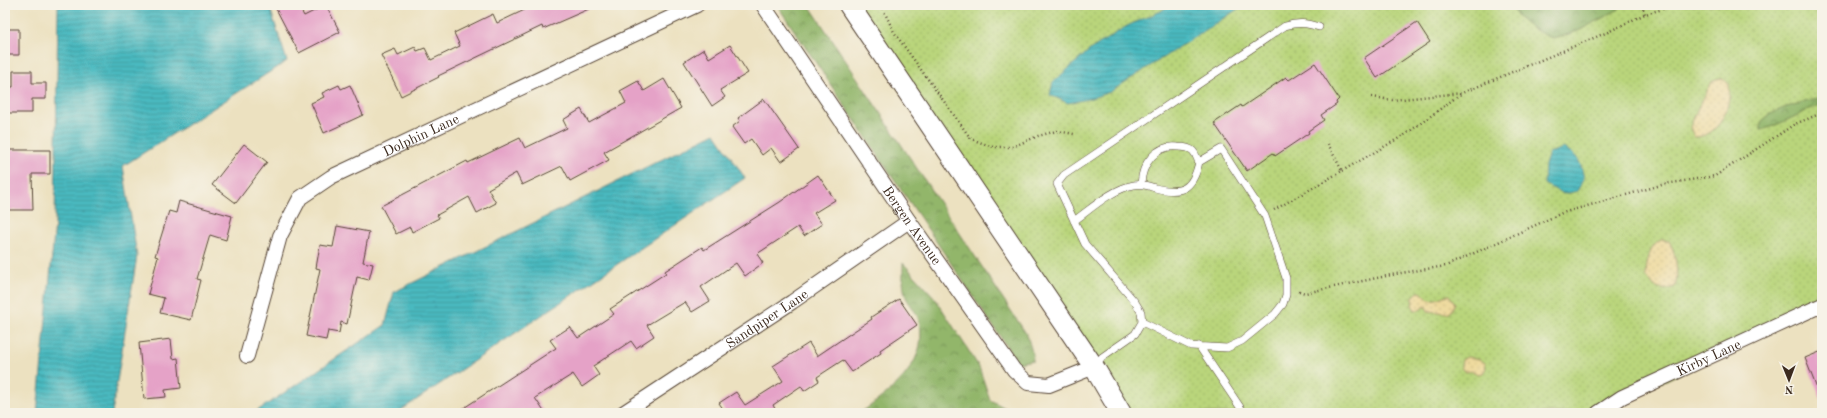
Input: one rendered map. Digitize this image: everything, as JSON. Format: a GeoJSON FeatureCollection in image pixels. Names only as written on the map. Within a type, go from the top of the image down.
{"type":"FeatureCollection","features":[{"type":"Feature","properties":{"kind":"main road"},"geometry":{"type":"LineString","coordinates":[[849,5],[1094,367],[1121,413]]}},
{"type":"Feature","properties":{"kind":"street","name":"Dolphin Lane"},"geometry":{"type":"LineString","coordinates":[[247,356],[280,236],[300,198],[331,177],[697,5]]}},
{"type":"Feature","properties":{"kind":"street","name":"Bergen Avenue"},"geometry":{"type":"LineString","coordinates":[[763,5],[909,221],[1014,370],[1028,383],[1049,385],[1094,367]]}},
{"type":"Feature","properties":{"kind":"street","name":"Sandpiper Lane"},"geometry":{"type":"LineString","coordinates":[[623,413],[792,302],[909,221]]}},
{"type":"Feature","properties":{"kind":"street","name":"Kirby Lane"},"geometry":{"type":"LineString","coordinates":[[1598,413],[1622,397],[1822,305]]}},
{"type":"Feature","properties":{"kind":"lane"},"geometry":{"type":"LineString","coordinates":[[1094,367],[1102,357],[1135,334],[1142,322],[1141,312],[1135,302],[1085,244],[1057,184],[1064,175],[1285,26],[1296,22],[1319,27]]}},
{"type":"Feature","properties":{"kind":"lane"},"geometry":{"type":"LineString","coordinates":[[1074,221],[1120,189],[1141,184],[1175,192],[1189,187],[1196,175],[1199,162],[1194,152],[1186,147],[1173,146],[1158,150],[1148,160],[1142,172],[1141,184]]}},
{"type":"Feature","properties":{"kind":"lane"},"geometry":{"type":"LineString","coordinates":[[1142,322],[1191,346],[1227,348],[1242,341],[1275,314],[1283,304],[1287,287],[1286,278],[1265,216],[1221,149],[1199,162]]}},
{"type":"Feature","properties":{"kind":"lane"},"geometry":{"type":"LineString","coordinates":[[1198,346],[1244,413]]}},
{"type":"Feature","properties":{"kind":"path"},"geometry":{"type":"LineString","coordinates":[[881,5],[894,32],[971,139],[993,147],[1012,147],[1038,136],[1057,131],[1074,134]]}},
{"type":"Feature","properties":{"kind":"path"},"geometry":{"type":"LineString","coordinates":[[1642,5],[1645,14]]}},
{"type":"Feature","properties":{"kind":"path"},"geometry":{"type":"LineString","coordinates":[[1265,216],[1406,134],[1462,93],[1601,35],[1645,14],[1677,5]]}},
{"type":"Feature","properties":{"kind":"path"},"geometry":{"type":"LineString","coordinates":[[1372,97],[1392,100],[1462,93]]}},
{"type":"Feature","properties":{"kind":"path"},"geometry":{"type":"LineString","coordinates":[[1287,287],[1305,293],[1401,272],[1446,266],[1562,214],[1665,184],[1715,176],[1795,124],[1822,113]]}},
{"type":"Feature","properties":{"kind":"path"},"geometry":{"type":"LineString","coordinates":[[1328,144],[1342,171]]}},
{"type":"Feature","properties":{"kind":"green space"},"geometry":{"type":"Polygon","coordinates":[[[777,5],[809,5],[1027,335],[1033,360],[1018,363],[777,5]]]}},
{"type":"Feature","properties":{"kind":"green space"},"geometry":{"type":"Polygon","coordinates":[[[849,5],[1822,5],[1822,305],[1598,413],[1121,413],[849,5]]]}},
{"type":"Feature","properties":{"kind":"green space"},"geometry":{"type":"Polygon","coordinates":[[[1511,5],[1619,5],[1619,9],[1578,31],[1553,39],[1523,21],[1511,5]]]}},
{"type":"Feature","properties":{"kind":"green space"},"geometry":{"type":"Polygon","coordinates":[[[1822,97],[1822,104],[1777,125],[1761,130],[1761,122],[1774,112],[1822,97]]]}},
{"type":"Feature","properties":{"kind":"green space"},"geometry":{"type":"Polygon","coordinates":[[[903,263],[935,298],[979,367],[990,400],[1015,413],[860,413],[896,385],[906,374],[914,361],[919,348],[921,334],[918,318],[907,300],[905,293],[903,263]]]}},
{"type":"Feature","properties":{"kind":"sand"},"geometry":{"type":"Polygon","coordinates":[[[1721,78],[1729,84],[1728,102],[1722,119],[1711,132],[1703,136],[1694,137],[1690,127],[1698,108],[1713,80],[1721,78]]]}},
{"type":"Feature","properties":{"kind":"sand"},"geometry":{"type":"Polygon","coordinates":[[[1661,240],[1669,241],[1675,257],[1677,270],[1675,287],[1665,289],[1655,287],[1646,276],[1651,251],[1661,240]]]}},
{"type":"Feature","properties":{"kind":"sand"},"geometry":{"type":"Polygon","coordinates":[[[1418,292],[1422,293],[1429,299],[1437,299],[1449,295],[1455,303],[1451,311],[1447,313],[1428,311],[1426,307],[1423,307],[1420,310],[1415,310],[1412,305],[1413,297],[1418,292]]]}},
{"type":"Feature","properties":{"kind":"sand"},"geometry":{"type":"Polygon","coordinates":[[[1467,357],[1479,359],[1485,363],[1486,368],[1483,373],[1478,374],[1472,371],[1466,372],[1462,369],[1462,360],[1467,357]]]}},
{"type":"Feature","properties":{"kind":"water"},"geometry":{"type":"Polygon","coordinates":[[[58,5],[269,5],[287,61],[123,166],[137,256],[112,413],[37,413],[55,224],[58,5]]]}},
{"type":"Feature","properties":{"kind":"water"},"geometry":{"type":"Polygon","coordinates":[[[1170,5],[1244,5],[1110,92],[1068,103],[1050,95],[1053,82],[1091,49],[1127,26],[1161,11],[1170,5]]]}},
{"type":"Feature","properties":{"kind":"water"},"geometry":{"type":"Polygon","coordinates":[[[715,133],[745,178],[397,413],[254,413],[385,325],[394,292],[715,133]]]}},
{"type":"Feature","properties":{"kind":"water"},"geometry":{"type":"Polygon","coordinates":[[[1563,148],[1576,157],[1582,168],[1584,179],[1577,191],[1564,194],[1544,184],[1545,165],[1549,153],[1563,148]]]}},
{"type":"Feature","properties":{"kind":"building"},"geometry":{"type":"Polygon","coordinates":[[[274,5],[298,5],[304,16],[326,5],[340,32],[299,53],[274,5]]]}},
{"type":"Feature","properties":{"kind":"building"},"geometry":{"type":"Polygon","coordinates":[[[535,5],[598,5],[543,29],[542,26],[438,76],[439,77],[401,96],[381,55],[395,49],[398,55],[415,47],[417,51],[425,48],[431,60],[460,46],[454,33],[493,14],[497,23],[535,5]]]}},
{"type":"Feature","properties":{"kind":"building"},"geometry":{"type":"Polygon","coordinates":[[[1417,22],[1430,42],[1377,78],[1364,58],[1417,22]]]}},
{"type":"Feature","properties":{"kind":"building"},"geometry":{"type":"Polygon","coordinates":[[[5,29],[19,29],[19,55],[5,55],[5,29]]]}},
{"type":"Feature","properties":{"kind":"building"},"geometry":{"type":"Polygon","coordinates":[[[730,45],[748,73],[720,90],[725,97],[712,106],[684,62],[704,49],[709,58],[730,45]]]}},
{"type":"Feature","properties":{"kind":"building"},"geometry":{"type":"Polygon","coordinates":[[[1315,63],[1339,99],[1336,102],[1337,104],[1321,115],[1324,120],[1308,131],[1309,133],[1275,156],[1273,153],[1247,171],[1214,123],[1241,105],[1242,107],[1286,77],[1289,80],[1315,63]]]}},
{"type":"Feature","properties":{"kind":"building"},"geometry":{"type":"Polygon","coordinates":[[[13,71],[32,71],[32,83],[46,83],[46,99],[32,99],[32,113],[5,113],[5,94],[9,94],[9,87],[13,87],[13,71]]]}},
{"type":"Feature","properties":{"kind":"building"},"geometry":{"type":"Polygon","coordinates":[[[664,79],[681,108],[604,152],[609,160],[570,181],[562,166],[522,185],[516,173],[488,189],[496,203],[477,213],[469,197],[437,215],[439,218],[412,232],[410,227],[396,234],[381,206],[467,161],[468,163],[520,138],[525,148],[567,128],[563,120],[581,109],[589,123],[626,103],[620,91],[638,81],[644,91],[664,79]]]}},
{"type":"Feature","properties":{"kind":"building"},"geometry":{"type":"Polygon","coordinates":[[[339,85],[341,89],[350,85],[363,115],[324,133],[311,103],[324,97],[322,93],[339,85]]]}},
{"type":"Feature","properties":{"kind":"building"},"geometry":{"type":"Polygon","coordinates":[[[764,99],[799,149],[781,162],[771,148],[762,155],[751,139],[744,144],[732,127],[740,121],[738,118],[764,99]]]}},
{"type":"Feature","properties":{"kind":"building"},"geometry":{"type":"Polygon","coordinates":[[[244,144],[267,162],[236,203],[212,185],[244,144]]]}},
{"type":"Feature","properties":{"kind":"building"},"geometry":{"type":"Polygon","coordinates":[[[5,150],[50,150],[50,174],[32,174],[33,210],[5,210],[5,150]]]}},
{"type":"Feature","properties":{"kind":"building"},"geometry":{"type":"Polygon","coordinates":[[[818,175],[835,200],[814,213],[822,224],[804,236],[798,227],[757,254],[763,263],[745,276],[736,263],[701,287],[710,301],[692,312],[685,302],[647,325],[654,336],[636,348],[631,341],[593,366],[599,375],[582,387],[573,374],[535,398],[545,413],[456,413],[556,348],[550,340],[570,327],[578,338],[614,314],[610,309],[666,273],[665,271],[702,247],[704,250],[780,202],[818,175]]]}},
{"type":"Feature","properties":{"kind":"building"},"geometry":{"type":"Polygon","coordinates":[[[179,201],[232,216],[226,240],[210,235],[197,279],[201,280],[191,320],[160,313],[164,298],[148,294],[158,257],[155,256],[169,211],[176,213],[179,201]]]}},
{"type":"Feature","properties":{"kind":"building"},"geometry":{"type":"Polygon","coordinates":[[[337,226],[369,232],[363,262],[373,264],[369,280],[357,277],[347,324],[341,322],[339,333],[328,331],[326,340],[306,336],[320,269],[316,268],[320,245],[333,247],[337,226]]]}},
{"type":"Feature","properties":{"kind":"building"},"geometry":{"type":"Polygon","coordinates":[[[899,299],[917,325],[880,350],[881,353],[852,372],[843,360],[817,377],[819,381],[804,391],[801,386],[773,405],[777,413],[726,413],[719,403],[736,392],[745,405],[783,381],[773,366],[809,343],[817,356],[872,319],[871,317],[899,299]]]}},
{"type":"Feature","properties":{"kind":"building"},"geometry":{"type":"Polygon","coordinates":[[[171,339],[173,359],[178,358],[181,388],[165,390],[166,397],[144,399],[139,343],[171,339]]]}},
{"type":"Feature","properties":{"kind":"building"},"geometry":{"type":"Polygon","coordinates":[[[1822,351],[1822,399],[1821,399],[1805,358],[1822,351]]]}}]}
